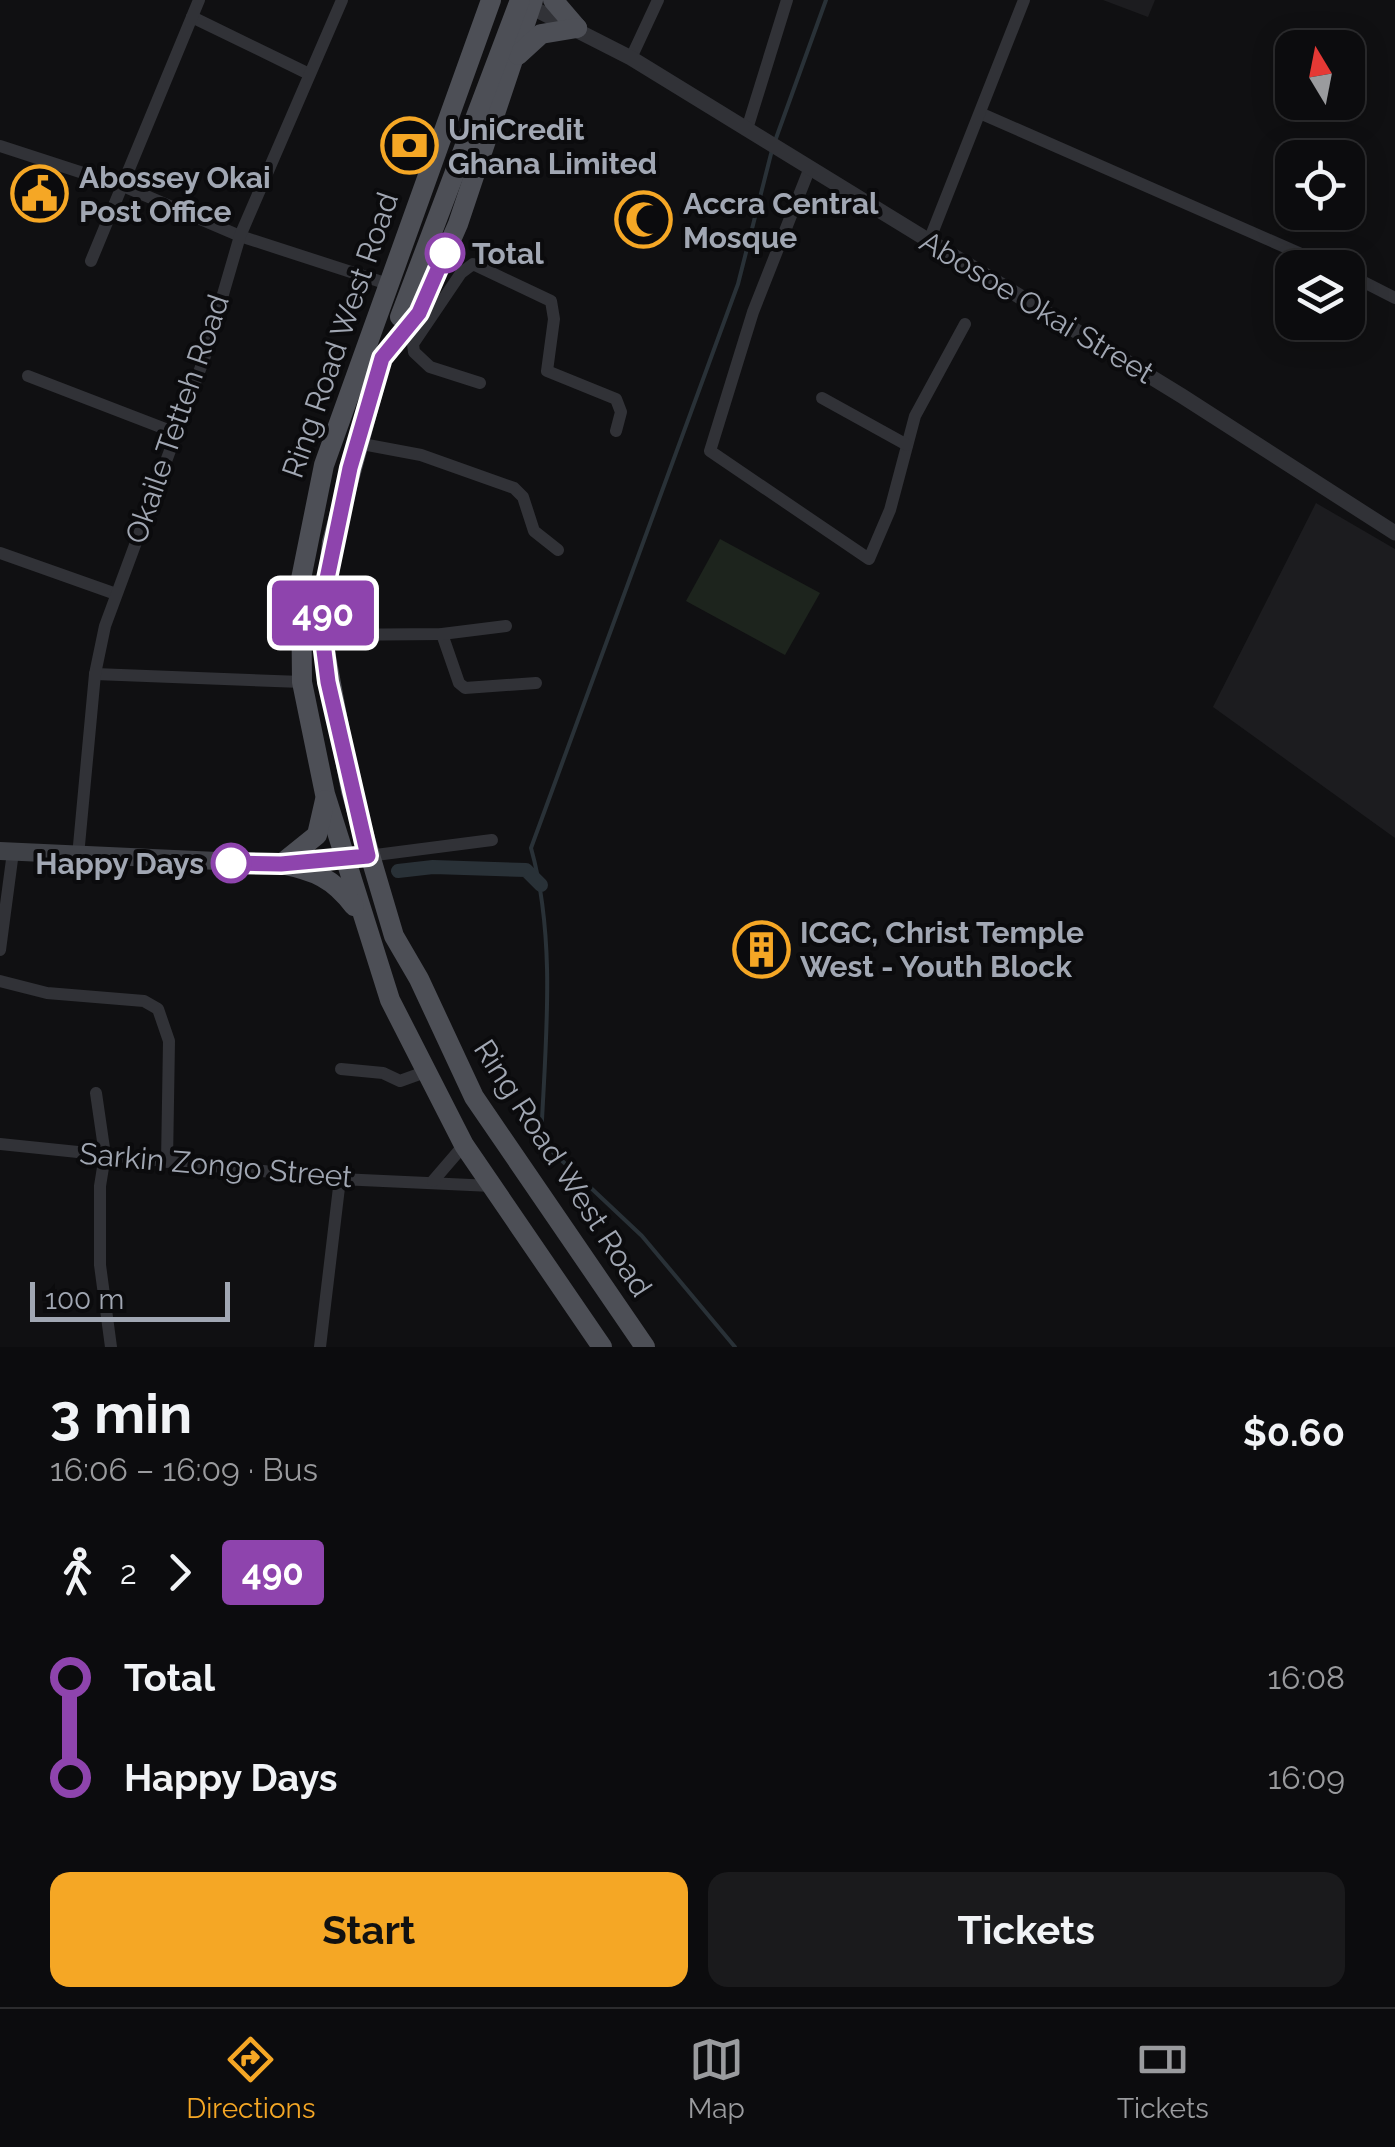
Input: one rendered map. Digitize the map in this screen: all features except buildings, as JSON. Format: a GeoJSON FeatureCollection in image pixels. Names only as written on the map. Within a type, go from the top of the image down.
{"type":"FeatureCollection","features":[{"type":"Feature","properties":{"kind":"main road","name":"Ring Road West Road"},"geometry":{"type":"LineString","coordinates":[[491,0],[371,327],[312,513],[298,606],[302,682],[325,794],[390,1000],[464,1144],[602,1347]]}},
{"type":"Feature","properties":{"kind":"main road","name":"Ring Road West Road"},"geometry":{"type":"LineString","coordinates":[[393,312],[500,0]]}},
{"type":"Feature","properties":{"kind":"main road"},"geometry":{"type":"LineString","coordinates":[[516,56],[541,34],[577,28],[554,0]]}},
{"type":"Feature","properties":{"kind":"main road","name":"Ring Road West Road"},"geometry":{"type":"LineString","coordinates":[[393,312],[525,2]]}},
{"type":"Feature","properties":{"kind":"main road","name":"Ring Road West Road"},"geometry":{"type":"LineString","coordinates":[[525,2],[516,56],[458,224],[419,313],[384,354],[332,542],[322,635],[331,700],[368,856],[394,936],[419,979],[474,1096],[645,1347]]}},
{"type":"Feature","properties":{"kind":"main road"},"geometry":{"type":"LineString","coordinates":[[371,327],[393,312]]}},
{"type":"Feature","properties":{"kind":"main road"},"geometry":{"type":"LineString","coordinates":[[384,354],[393,312]]}},
{"type":"Feature","properties":{"kind":"main road"},"geometry":{"type":"LineString","coordinates":[[281,864],[317,835],[325,813],[325,794]]}},
{"type":"Feature","properties":{"kind":"main road"},"geometry":{"type":"LineString","coordinates":[[6,852],[281,864],[368,856]]}},
{"type":"Feature","properties":{"kind":"main road"},"geometry":{"type":"LineString","coordinates":[[344,858],[362,878],[394,962],[419,979]]}},
{"type":"Feature","properties":{"kind":"main road"},"geometry":{"type":"LineString","coordinates":[[281,864],[316,871],[332,880],[361,914]]}},
{"type":"Feature","properties":{"kind":"street"},"geometry":{"type":"LineString","coordinates":[[91,261],[200,0]]}},
{"type":"Feature","properties":{"kind":"street","name":"Okaile Tetteh Road"},"geometry":{"type":"LineString","coordinates":[[78,856],[95,674],[116,594],[205,356],[240,236],[307,72],[342,0]]}},
{"type":"Feature","properties":{"kind":"street"},"geometry":{"type":"LineString","coordinates":[[631,58],[658,0]]}},
{"type":"Feature","properties":{"kind":"street"},"geometry":{"type":"LineString","coordinates":[[749,131],[788,0]]}},
{"type":"Feature","properties":{"kind":"street"},"geometry":{"type":"LineString","coordinates":[[929,241],[1024,0]]}},
{"type":"Feature","properties":{"kind":"street","name":"Abosoe Okai Street"},"geometry":{"type":"LineString","coordinates":[[525,2],[631,58],[1182,396],[1395,533]]}},
{"type":"Feature","properties":{"kind":"street"},"geometry":{"type":"LineString","coordinates":[[192,17],[307,72]]}},
{"type":"Feature","properties":{"kind":"street"},"geometry":{"type":"LineString","coordinates":[[982,114],[1293,250]]}},
{"type":"Feature","properties":{"kind":"street"},"geometry":{"type":"LineString","coordinates":[[0,146],[123,186],[240,236],[388,284]]}},
{"type":"Feature","properties":{"kind":"street"},"geometry":{"type":"LineString","coordinates":[[809,170],[753,312],[710,450],[869,560],[890,510],[916,416],[964,324]]}},
{"type":"Feature","properties":{"kind":"street"},"geometry":{"type":"LineString","coordinates":[[480,383],[430,367],[414,352],[413,344],[461,273],[473,264],[535,290],[550,301],[554,319],[547,370],[556,378],[616,399],[620,412],[616,431]]}},
{"type":"Feature","properties":{"kind":"street"},"geometry":{"type":"LineString","coordinates":[[1365,283],[1395,298]]}},
{"type":"Feature","properties":{"kind":"street"},"geometry":{"type":"LineString","coordinates":[[384,354],[414,352]]}},
{"type":"Feature","properties":{"kind":"street"},"geometry":{"type":"LineString","coordinates":[[28,376],[176,433]]}},
{"type":"Feature","properties":{"kind":"street"},"geometry":{"type":"LineString","coordinates":[[822,398],[907,445]]}},
{"type":"Feature","properties":{"kind":"street"},"geometry":{"type":"LineString","coordinates":[[357,443],[421,455],[514,488],[523,497],[534,531],[558,550]]}},
{"type":"Feature","properties":{"kind":"street"},"geometry":{"type":"LineString","coordinates":[[0,553],[116,594]]}},
{"type":"Feature","properties":{"kind":"street"},"geometry":{"type":"LineString","coordinates":[[322,635],[442,634],[506,626]]}},
{"type":"Feature","properties":{"kind":"street"},"geometry":{"type":"LineString","coordinates":[[442,634],[458,684],[465,688],[536,683]]}},
{"type":"Feature","properties":{"kind":"street"},"geometry":{"type":"LineString","coordinates":[[95,674],[302,682]]}},
{"type":"Feature","properties":{"kind":"street"},"geometry":{"type":"LineString","coordinates":[[368,856],[492,840]]}},
{"type":"Feature","properties":{"kind":"street"},"geometry":{"type":"LineString","coordinates":[[0,950],[6,852]]}},
{"type":"Feature","properties":{"kind":"street"},"geometry":{"type":"LineString","coordinates":[[0,981],[47,993],[144,1001],[158,1009],[170,1042],[167,1162]]}},
{"type":"Feature","properties":{"kind":"street"},"geometry":{"type":"LineString","coordinates":[[341,1069],[384,1073],[400,1081],[424,1072]]}},
{"type":"Feature","properties":{"kind":"street"},"geometry":{"type":"LineString","coordinates":[[96,1093],[105,1156],[100,1186],[100,1265],[111,1347]]}},
{"type":"Feature","properties":{"kind":"street","name":"Sarkin Zongo Street"},"geometry":{"type":"LineString","coordinates":[[0,1144],[340,1179],[492,1186]]}},
{"type":"Feature","properties":{"kind":"street"},"geometry":{"type":"LineString","coordinates":[[432,1181],[464,1144]]}},
{"type":"Feature","properties":{"kind":"street"},"geometry":{"type":"LineString","coordinates":[[320,1347],[340,1179]]}},
{"type":"Feature","properties":{"kind":"shaded area"},"geometry":{"type":"Polygon","coordinates":[[[1103,0],[1155,0],[1148,17],[1103,0]]]}},
{"type":"Feature","properties":{"kind":"shaded area"},"geometry":{"type":"Polygon","coordinates":[[[1316,503],[1395,549],[1395,838],[1213,707],[1316,503]]]}},
{"type":"Feature","properties":{"kind":"shaded area"},"geometry":{"type":"Polygon","coordinates":[[[720,539],[820,593],[785,655],[686,601],[720,539]]]}},
{"type":"Feature","properties":{"kind":"waterway"},"geometry":{"type":"LineString","coordinates":[[775,141],[826,0]]}},
{"type":"Feature","properties":{"kind":"waterway"},"geometry":{"type":"LineString","coordinates":[[735,1347],[642,1236],[541,1141],[547,957],[531,848],[738,284],[772,150]]}},
{"type":"Feature","properties":{"kind":"waterway"},"geometry":{"type":"LineString","coordinates":[[398,871],[433,867],[526,870],[541,885]]}},
{"type":"Feature","properties":{"kind":"bus line","name":"490"},"geometry":{"type":"LineString","coordinates":[[231,863],[281,864],[368,856],[328,682],[322,635],[324,593],[350,468],[382,358],[419,313],[445,253]]}},
{"type":"Feature","properties":{"kind":"place","name":"UniCredit Ghana Limited"},"geometry":{"type":"Point","coordinates":[409,146]}},
{"type":"Feature","properties":{"kind":"place","name":"Abossey Okai Post Office"},"geometry":{"type":"Point","coordinates":[40,194]}},
{"type":"Feature","properties":{"kind":"place","name":"Accra Central Mosque"},"geometry":{"type":"Point","coordinates":[644,220]}},
{"type":"Feature","properties":{"kind":"place","name":"Total"},"geometry":{"type":"Point","coordinates":[445,253]}},
{"type":"Feature","properties":{"kind":"place","name":"Happy Days"},"geometry":{"type":"Point","coordinates":[231,863]}},
{"type":"Feature","properties":{"kind":"place","name":"ICGC, Christ Temple West - Youth Block"},"geometry":{"type":"Point","coordinates":[761,949]}}]}
